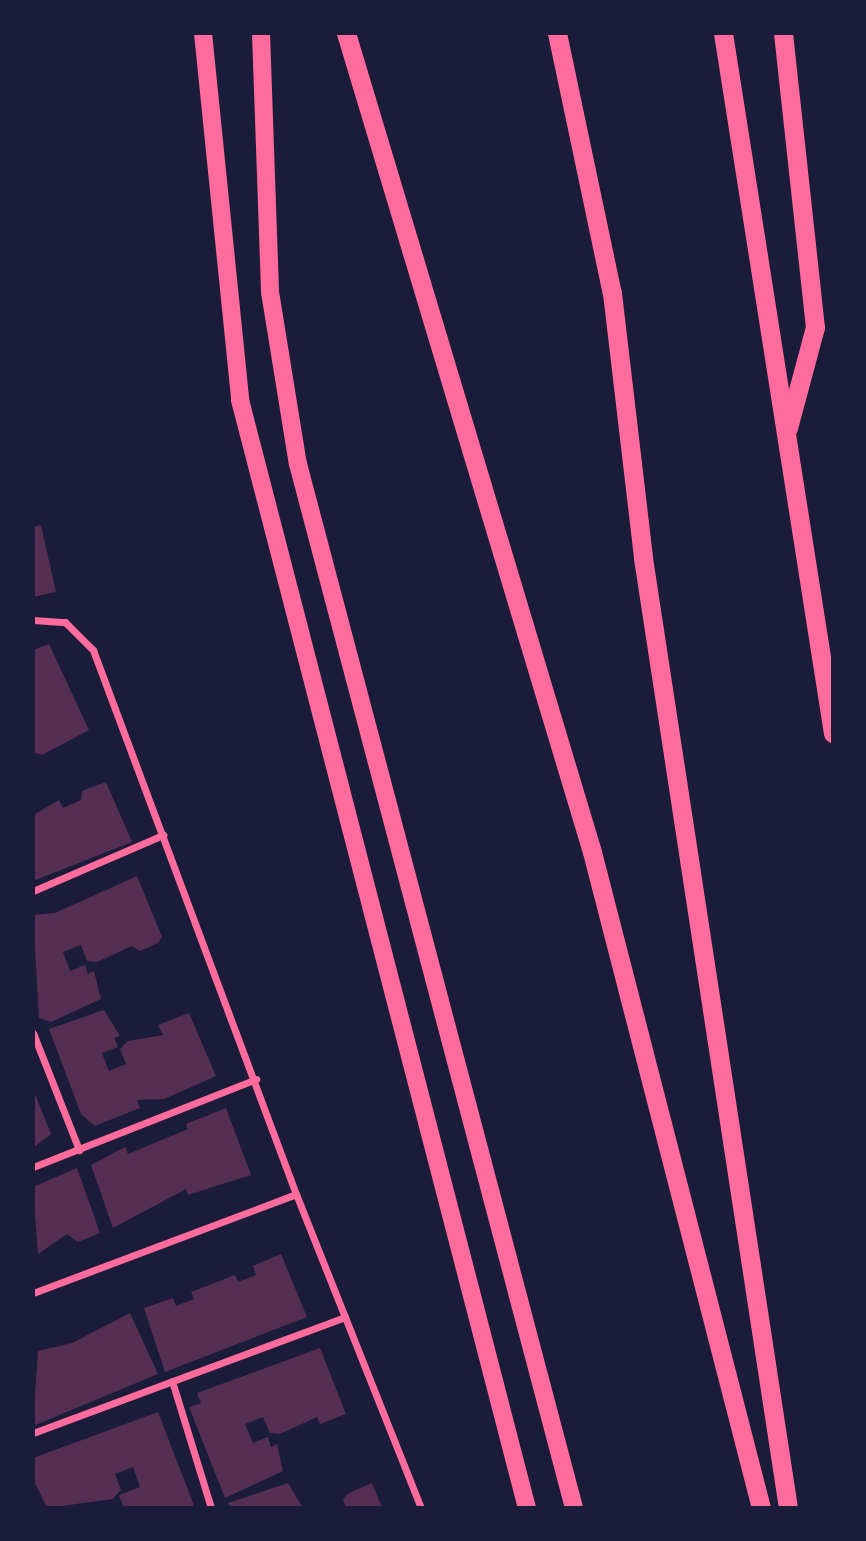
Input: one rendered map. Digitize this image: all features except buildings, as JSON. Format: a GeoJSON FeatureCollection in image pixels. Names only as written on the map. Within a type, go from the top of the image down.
{"type":"FeatureCollection","features":[{"type":"Feature","properties":{"kind":"highway"},"geometry":{"type":"LineString","coordinates":[[346,33],[592,852],[761,1508]]}},
{"type":"Feature","properties":{"kind":"highway"},"geometry":{"type":"LineString","coordinates":[[557,33],[612,293],[643,558],[788,1508]]}},
{"type":"Feature","properties":{"kind":"highway"},"geometry":{"type":"LineString","coordinates":[[723,33],[833,733]]}},
{"type":"Feature","properties":{"kind":"highway"},"geometry":{"type":"LineString","coordinates":[[783,33],[815,327],[786,436]]}},
{"type":"Feature","properties":{"kind":"main road"},"geometry":{"type":"LineString","coordinates":[[204,33],[240,400],[527,1508]]}},
{"type":"Feature","properties":{"kind":"main road"},"geometry":{"type":"LineString","coordinates":[[261,33],[270,292],[298,464],[574,1508]]}},
{"type":"Feature","properties":{"kind":"street"},"geometry":{"type":"LineString","coordinates":[[33,620],[65,622],[93,650],[256,1079],[296,1194],[421,1508]]}},
{"type":"Feature","properties":{"kind":"street"},"geometry":{"type":"LineString","coordinates":[[33,891],[163,835]]}},
{"type":"Feature","properties":{"kind":"street"},"geometry":{"type":"LineString","coordinates":[[33,1033],[79,1150]]}},
{"type":"Feature","properties":{"kind":"street"},"geometry":{"type":"LineString","coordinates":[[33,1167],[256,1079]]}},
{"type":"Feature","properties":{"kind":"street"},"geometry":{"type":"LineString","coordinates":[[33,1293],[296,1194]]}},
{"type":"Feature","properties":{"kind":"street"},"geometry":{"type":"LineString","coordinates":[[33,1433],[345,1317]]}},
{"type":"Feature","properties":{"kind":"street"},"geometry":{"type":"LineString","coordinates":[[172,1381],[211,1508]]}}]}
